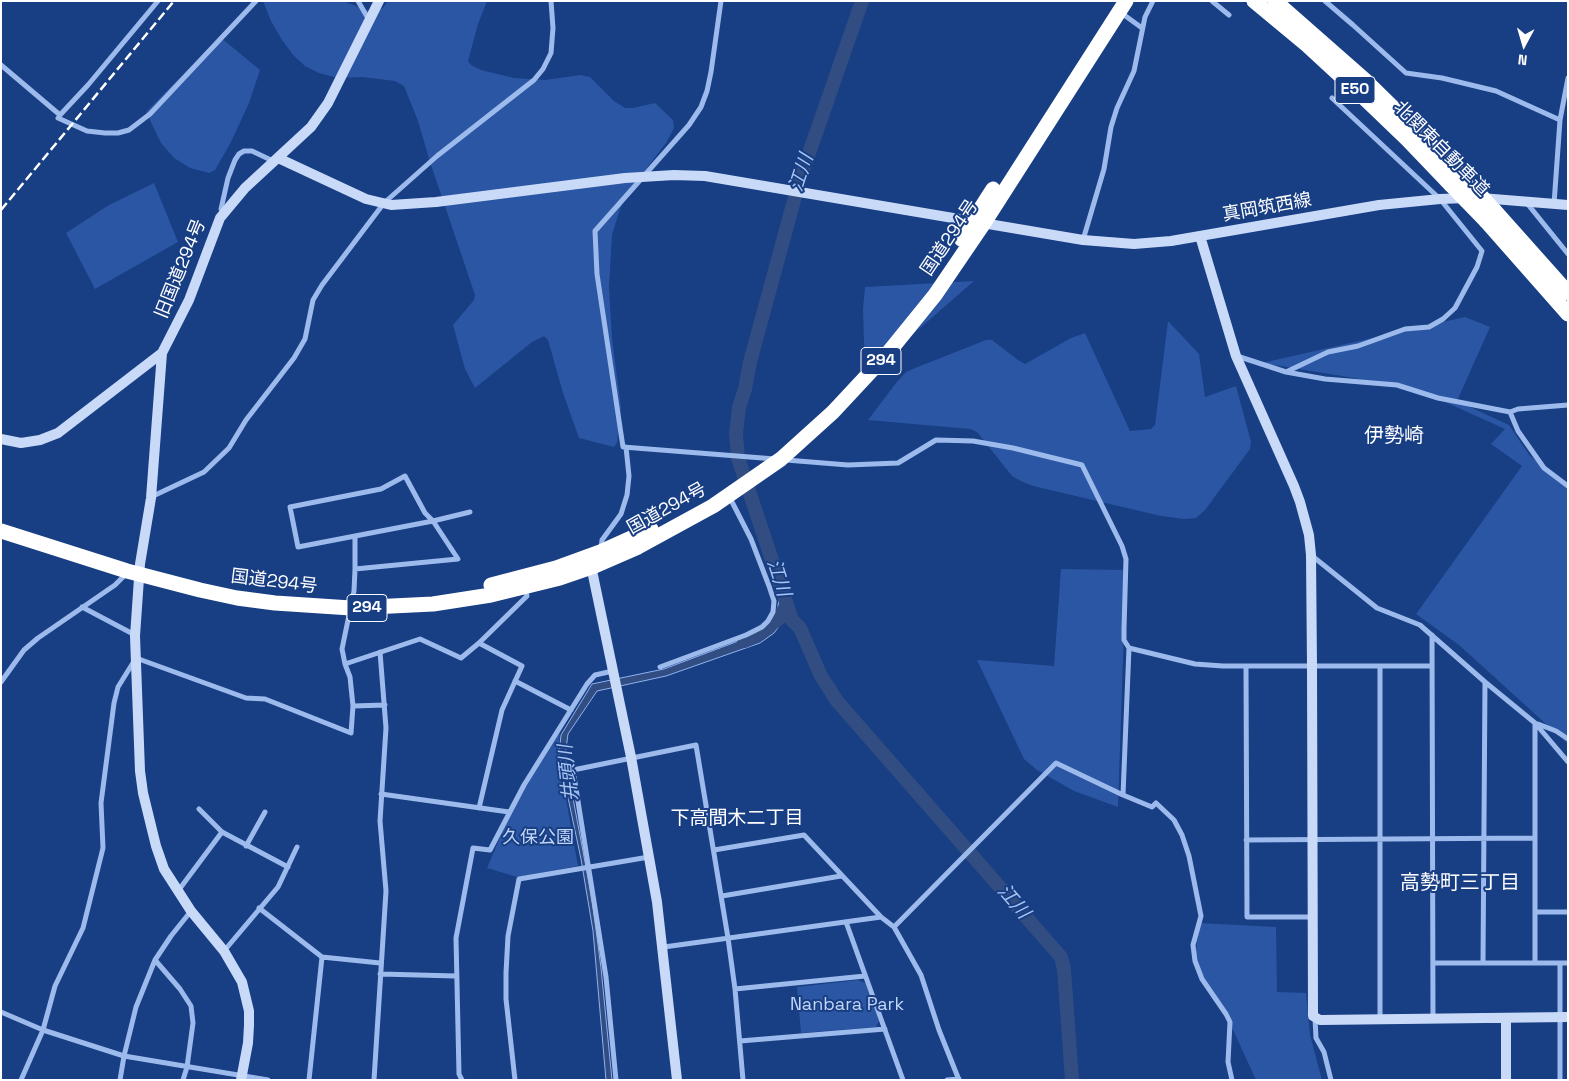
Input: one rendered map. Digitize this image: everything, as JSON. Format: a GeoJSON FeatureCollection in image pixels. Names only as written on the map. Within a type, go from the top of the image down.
{"type":"FeatureCollection","features":[{"type":"Feature","properties":{"kind":"highway","name":"北関東自動車道"},"geometry":{"type":"LineString","coordinates":[[1254,1],[1307,45],[1407,139],[1457,180]]}},
{"type":"Feature","properties":{"kind":"highway","name":"北関東自動車道"},"geometry":{"type":"LineString","coordinates":[[1275,1],[1367,82],[1490,216],[1568,293]]}},
{"type":"Feature","properties":{"kind":"highway","name":"国道294号"},"geometry":{"type":"LineString","coordinates":[[352,604],[464,590],[594,558],[660,536],[731,491],[750,468],[774,458],[827,406],[880,349],[978,222],[1120,5]]}},
{"type":"Feature","properties":{"kind":"highway","name":"北関東自動車道"},"geometry":{"type":"LineString","coordinates":[[1490,216],[1568,314]]}},
{"type":"Feature","properties":{"kind":"highway","name":"国道294号"},"geometry":{"type":"LineString","coordinates":[[3,529],[200,590],[237,598],[300,605],[433,604],[491,595],[524,588],[594,558]]}},
{"type":"Feature","properties":{"kind":"street"},"geometry":{"type":"LineString","coordinates":[[1,65],[60,115],[88,86],[158,1]]}},
{"type":"Feature","properties":{"kind":"street"},"geometry":{"type":"LineString","coordinates":[[58,118],[87,131],[118,133],[129,130],[150,114],[256,1]]}},
{"type":"Feature","properties":{"kind":"street"},"geometry":{"type":"LineString","coordinates":[[358,1],[370,20]]}},
{"type":"Feature","properties":{"kind":"street","name":"旧国道294号"},"geometry":{"type":"LineString","coordinates":[[1,439],[21,443],[40,440],[58,433],[162,353],[189,300],[220,218],[245,188],[311,127],[328,103],[379,1]]}},
{"type":"Feature","properties":{"kind":"street"},"geometry":{"type":"LineString","coordinates":[[151,498],[204,472],[229,448],[246,420],[294,358],[305,339],[313,300],[322,285],[384,204],[437,156],[534,80],[543,69],[551,53],[553,28],[551,1]]}},
{"type":"Feature","properties":{"kind":"street"},"geometry":{"type":"LineString","coordinates":[[677,1080],[664,947],[650,857],[613,673],[594,558],[602,540],[621,514],[627,495],[629,476],[626,448],[623,447],[598,274],[595,230],[689,125],[701,107],[711,72],[721,1]]}},
{"type":"Feature","properties":{"kind":"street"},"geometry":{"type":"LineString","coordinates":[[1082,240],[1104,169],[1111,127],[1117,108],[1134,71],[1142,28],[1153,1]]}},
{"type":"Feature","properties":{"kind":"street"},"geometry":{"type":"LineString","coordinates":[[1212,1],[1229,15]]}},
{"type":"Feature","properties":{"kind":"street"},"geometry":{"type":"LineString","coordinates":[[1325,1],[1406,73],[1442,78],[1496,91],[1560,120]]}},
{"type":"Feature","properties":{"kind":"street"},"geometry":{"type":"LineString","coordinates":[[1120,5],[1142,28]]}},
{"type":"Feature","properties":{"kind":"street"},"geometry":{"type":"LineString","coordinates":[[1554,204],[1560,120],[1568,78]]}},
{"type":"Feature","properties":{"kind":"street"},"geometry":{"type":"LineString","coordinates":[[1286,372],[1328,352],[1365,344],[1405,329],[1429,327],[1443,320],[1455,308],[1477,266],[1482,251],[1440,199],[1332,98]]}},
{"type":"Feature","properties":{"kind":"street"},"geometry":{"type":"LineString","coordinates":[[224,212],[220,209],[228,178],[239,154],[244,151],[252,151],[276,160]]}},
{"type":"Feature","properties":{"kind":"street","name":"真岡筑西線"},"geometry":{"type":"LineString","coordinates":[[276,160],[366,199],[384,204],[407,205],[436,202],[644,176],[705,176],[1082,240],[1144,244],[1379,205],[1440,199],[1470,198],[1568,205]]}},
{"type":"Feature","properties":{"kind":"street"},"geometry":{"type":"LineString","coordinates":[[1525,201],[1568,254]]}},
{"type":"Feature","properties":{"kind":"street"},"geometry":{"type":"LineString","coordinates":[[1200,236],[1236,356],[1300,502],[1309,535],[1311,555],[1312,666],[1312,1013],[1315,1018],[1316,1038],[1324,1052],[1331,1080]]}},
{"type":"Feature","properties":{"kind":"street"},"geometry":{"type":"LineString","coordinates":[[162,353],[151,498],[136,570],[135,636],[138,753],[143,793],[162,861],[191,911],[224,951],[242,982],[249,1011],[248,1043],[241,1078]]}},
{"type":"Feature","properties":{"kind":"street"},"geometry":{"type":"LineString","coordinates":[[1236,356],[1286,372],[1333,380],[1398,384],[1438,398],[1510,412],[1518,409],[1568,405]]}},
{"type":"Feature","properties":{"kind":"street"},"geometry":{"type":"LineString","coordinates":[[1510,412],[1518,432],[1544,468],[1568,486]]}},
{"type":"Feature","properties":{"kind":"street"},"geometry":{"type":"LineString","coordinates":[[626,448],[726,456],[750,468],[774,458],[848,465],[898,463],[936,440],[964,440],[1013,448],[1082,465],[1122,546],[1126,559],[1124,640],[1129,648],[1123,796]]}},
{"type":"Feature","properties":{"kind":"street"},"geometry":{"type":"LineString","coordinates":[[355,569],[458,559],[432,521],[425,513],[405,476],[381,489],[290,507],[298,547],[432,521],[470,512]]}},
{"type":"Feature","properties":{"kind":"street"},"geometry":{"type":"LineString","coordinates":[[660,667],[746,635],[762,627],[773,612],[774,601],[731,491]]}},
{"type":"Feature","properties":{"kind":"street"},"geometry":{"type":"LineString","coordinates":[[136,658],[246,698],[265,699],[351,733],[353,706],[350,677],[342,649],[352,604],[355,536]]}},
{"type":"Feature","properties":{"kind":"street"},"geometry":{"type":"LineString","coordinates":[[1311,555],[1377,608],[1420,625],[1535,723],[1568,762]]}},
{"type":"Feature","properties":{"kind":"street"},"geometry":{"type":"LineString","coordinates":[[1,682],[24,650],[38,638],[136,570]]}},
{"type":"Feature","properties":{"kind":"street"},"geometry":{"type":"LineString","coordinates":[[345,664],[420,640],[461,658],[479,644],[527,596],[524,588]]}},
{"type":"Feature","properties":{"kind":"street"},"geometry":{"type":"LineString","coordinates":[[82,608],[135,636]]}},
{"type":"Feature","properties":{"kind":"street"},"geometry":{"type":"LineString","coordinates":[[1432,635],[1434,1018]]}},
{"type":"Feature","properties":{"kind":"street"},"geometry":{"type":"LineString","coordinates":[[479,644],[522,666],[502,710],[479,808]]}},
{"type":"Feature","properties":{"kind":"street"},"geometry":{"type":"LineString","coordinates":[[1129,648],[1195,664],[1246,667],[1432,666]]}},
{"type":"Feature","properties":{"kind":"street"},"geometry":{"type":"LineString","coordinates":[[374,1080],[386,891],[380,821],[386,728],[380,652]]}},
{"type":"Feature","properties":{"kind":"street"},"geometry":{"type":"LineString","coordinates":[[21,1080],[43,1030],[55,986],[82,928],[103,848],[101,803],[114,703],[118,687],[136,658]]}},
{"type":"Feature","properties":{"kind":"street"},"geometry":{"type":"LineString","coordinates":[[1380,666],[1380,1019]]}},
{"type":"Feature","properties":{"kind":"street"},"geometry":{"type":"LineString","coordinates":[[1246,667],[1248,917],[1312,917]]}},
{"type":"Feature","properties":{"kind":"street"},"geometry":{"type":"LineString","coordinates":[[462,1080],[460,1074],[456,938],[473,848],[490,850],[524,785],[587,684],[595,675],[613,673]]}},
{"type":"Feature","properties":{"kind":"street"},"geometry":{"type":"LineString","coordinates":[[515,681],[571,710]]}},
{"type":"Feature","properties":{"kind":"street"},"geometry":{"type":"LineString","coordinates":[[1483,963],[1485,682]]}},
{"type":"Feature","properties":{"kind":"street"},"geometry":{"type":"LineString","coordinates":[[353,706],[385,705]]}},
{"type":"Feature","properties":{"kind":"street"},"geometry":{"type":"LineString","coordinates":[[1535,723],[1556,731],[1568,739]]}},
{"type":"Feature","properties":{"kind":"street"},"geometry":{"type":"LineString","coordinates":[[1535,723],[1535,963]]}},
{"type":"Feature","properties":{"kind":"street"},"geometry":{"type":"LineString","coordinates":[[616,1080],[606,976],[590,868],[572,770],[696,745],[728,938],[735,989],[743,1080]]}},
{"type":"Feature","properties":{"kind":"street"},"geometry":{"type":"LineString","coordinates":[[894,927],[1056,763],[1123,796],[1152,807],[1156,802],[1174,820],[1182,835],[1189,856],[1202,916],[1193,944],[1194,961],[1202,979],[1230,1022],[1228,1062],[1232,1080]]}},
{"type":"Feature","properties":{"kind":"street"},"geometry":{"type":"LineString","coordinates":[[382,794],[509,812]]}},
{"type":"Feature","properties":{"kind":"street"},"geometry":{"type":"LineString","coordinates":[[199,809],[222,832],[288,867]]}},
{"type":"Feature","properties":{"kind":"street"},"geometry":{"type":"LineString","coordinates":[[246,846],[264,812]]}},
{"type":"Feature","properties":{"kind":"street"},"geometry":{"type":"LineString","coordinates":[[178,891],[222,832]]}},
{"type":"Feature","properties":{"kind":"street"},"geometry":{"type":"LineString","coordinates":[[714,850],[804,835],[881,918],[894,927],[925,985],[939,1030],[959,1079],[947,1080]]}},
{"type":"Feature","properties":{"kind":"street"},"geometry":{"type":"LineString","coordinates":[[1246,840],[1535,838]]}},
{"type":"Feature","properties":{"kind":"street"},"geometry":{"type":"LineString","coordinates":[[224,951],[278,888],[297,847]]}},
{"type":"Feature","properties":{"kind":"street"},"geometry":{"type":"LineString","coordinates":[[515,1080],[506,999],[506,973],[508,936],[519,879],[650,857]]}},
{"type":"Feature","properties":{"kind":"street"},"geometry":{"type":"LineString","coordinates":[[722,896],[841,876]]}},
{"type":"Feature","properties":{"kind":"street"},"geometry":{"type":"LineString","coordinates":[[259,908],[322,957],[380,963]]}},
{"type":"Feature","properties":{"kind":"street"},"geometry":{"type":"LineString","coordinates":[[120,1080],[136,1007],[155,960],[191,911]]}},
{"type":"Feature","properties":{"kind":"street"},"geometry":{"type":"LineString","coordinates":[[1535,912],[1568,912]]}},
{"type":"Feature","properties":{"kind":"street"},"geometry":{"type":"LineString","coordinates":[[664,947],[881,918]]}},
{"type":"Feature","properties":{"kind":"street"},"geometry":{"type":"LineString","coordinates":[[846,922],[903,1080]]}},
{"type":"Feature","properties":{"kind":"street"},"geometry":{"type":"LineString","coordinates":[[309,1080],[322,957]]}},
{"type":"Feature","properties":{"kind":"street"},"geometry":{"type":"LineString","coordinates":[[155,960],[180,989],[191,1006],[193,1024],[187,1067],[183,1080]]}},
{"type":"Feature","properties":{"kind":"street"},"geometry":{"type":"LineString","coordinates":[[1433,963],[1568,963]]}},
{"type":"Feature","properties":{"kind":"street"},"geometry":{"type":"LineString","coordinates":[[1560,963],[1564,1017],[1560,1080]]}},
{"type":"Feature","properties":{"kind":"street"},"geometry":{"type":"LineString","coordinates":[[380,974],[456,976]]}},
{"type":"Feature","properties":{"kind":"street"},"geometry":{"type":"LineString","coordinates":[[735,989],[865,976]]}},
{"type":"Feature","properties":{"kind":"street"},"geometry":{"type":"LineString","coordinates":[[1,1012],[43,1030],[124,1056],[241,1078],[268,1080]]}},
{"type":"Feature","properties":{"kind":"street"},"geometry":{"type":"LineString","coordinates":[[1315,1018],[1320,1020],[1564,1017]]}},
{"type":"Feature","properties":{"kind":"street"},"geometry":{"type":"LineString","coordinates":[[1506,1018],[1506,1080]]}},
{"type":"Feature","properties":{"kind":"street"},"geometry":{"type":"LineString","coordinates":[[740,1041],[885,1029]]}},
{"type":"Feature","properties":{"kind":"green space"},"geometry":{"type":"Polygon","coordinates":[[[263,1],[342,1],[373,12],[383,8],[388,1],[487,1],[478,24],[468,61],[471,65],[481,70],[514,78],[545,80],[581,75],[590,77],[614,101],[625,108],[655,103],[673,120],[674,128],[666,143],[629,191],[620,209],[612,235],[609,287],[612,338],[621,408],[617,443],[614,447],[579,438],[563,393],[548,340],[544,336],[532,342],[475,388],[465,369],[453,325],[474,300],[475,295],[418,121],[404,86],[395,81],[362,77],[338,78],[319,73],[305,66],[294,56],[282,40],[271,21],[263,1]]]}},
{"type":"Feature","properties":{"kind":"green space"},"geometry":{"type":"Polygon","coordinates":[[[220,37],[260,70],[249,103],[230,144],[215,170],[209,173],[190,168],[174,158],[161,143],[146,112],[220,37]]]}},
{"type":"Feature","properties":{"kind":"green space"},"geometry":{"type":"Polygon","coordinates":[[[154,183],[178,242],[95,289],[66,233],[109,205],[154,183]]]}},
{"type":"Feature","properties":{"kind":"green space"},"geometry":{"type":"Polygon","coordinates":[[[974,281],[865,376],[863,309],[865,287],[974,281]]]}},
{"type":"Feature","properties":{"kind":"green space"},"geometry":{"type":"Polygon","coordinates":[[[1465,317],[1490,327],[1457,401],[1509,425],[1530,456],[1568,484],[1568,744],[1459,645],[1416,614],[1522,466],[1491,444],[1505,429],[1425,393],[1354,378],[1262,363],[1465,317]]]}},
{"type":"Feature","properties":{"kind":"green space"},"geometry":{"type":"Polygon","coordinates":[[[1168,321],[1199,354],[1205,397],[1236,386],[1251,442],[1250,449],[1205,510],[1196,518],[1184,519],[1161,516],[1033,486],[1012,476],[977,432],[970,429],[868,420],[896,383],[906,372],[915,368],[986,340],[992,340],[1025,364],[1071,338],[1085,333],[1130,431],[1151,429],[1155,425],[1168,321]]]}},
{"type":"Feature","properties":{"kind":"green space"},"geometry":{"type":"Polygon","coordinates":[[[1061,569],[1126,570],[1118,807],[1074,791],[1037,770],[1024,759],[977,660],[1054,666],[1061,569]]]}},
{"type":"Feature","properties":{"kind":"green space","name":"久保公園"},"geometry":{"type":"Polygon","coordinates":[[[560,733],[558,754],[578,866],[517,877],[487,868],[523,783],[545,749],[560,733]]]}},
{"type":"Feature","properties":{"kind":"green space"},"geometry":{"type":"Polygon","coordinates":[[[1199,923],[1276,927],[1277,992],[1306,993],[1310,1035],[1322,1080],[1256,1080],[1234,1032],[1195,961],[1199,923]]]}},
{"type":"Feature","properties":{"kind":"green space","name":"Nanbara Park"},"geometry":{"type":"Polygon","coordinates":[[[858,980],[865,983],[879,1021],[876,1027],[801,1033],[797,987],[858,980]]]}},
{"type":"Feature","properties":{"kind":"shaded area"},"geometry":{"type":"Polygon","coordinates":[[[779,600],[786,617],[774,633],[760,643],[666,676],[597,691],[568,734],[565,756],[592,899],[601,968],[612,1080],[606,1080],[593,931],[581,859],[559,755],[561,735],[592,684],[664,669],[765,631],[772,626],[776,617],[779,600]]]}},
{"type":"Feature","properties":{"kind":"waterway","name":"江川"},"geometry":{"type":"LineString","coordinates":[[862,1],[799,182],[750,362],[745,389],[739,407],[736,434],[738,458],[792,620],[800,628],[821,676],[837,701],[1061,957],[1064,969],[1072,1080]]}},
{"type":"Feature","properties":{"kind":"waterway","name":"井頭川"},"geometry":{"type":"LineString","coordinates":[[744,641],[756,636],[781,617],[783,611]]}},
{"type":"Feature","properties":{"kind":"railway"},"geometry":{"type":"LineString","coordinates":[[1,210],[174,1]]}},
{"type":"Feature","properties":{"kind":"district","name":"伊勢崎"},"geometry":{"type":"Point","coordinates":[1394,437]}},
{"type":"Feature","properties":{"kind":"district","name":"下高間木二丁目"},"geometry":{"type":"Point","coordinates":[737,819]}},
{"type":"Feature","properties":{"kind":"district","name":"高勢町三丁目"},"geometry":{"type":"Point","coordinates":[1460,884]}}]}
